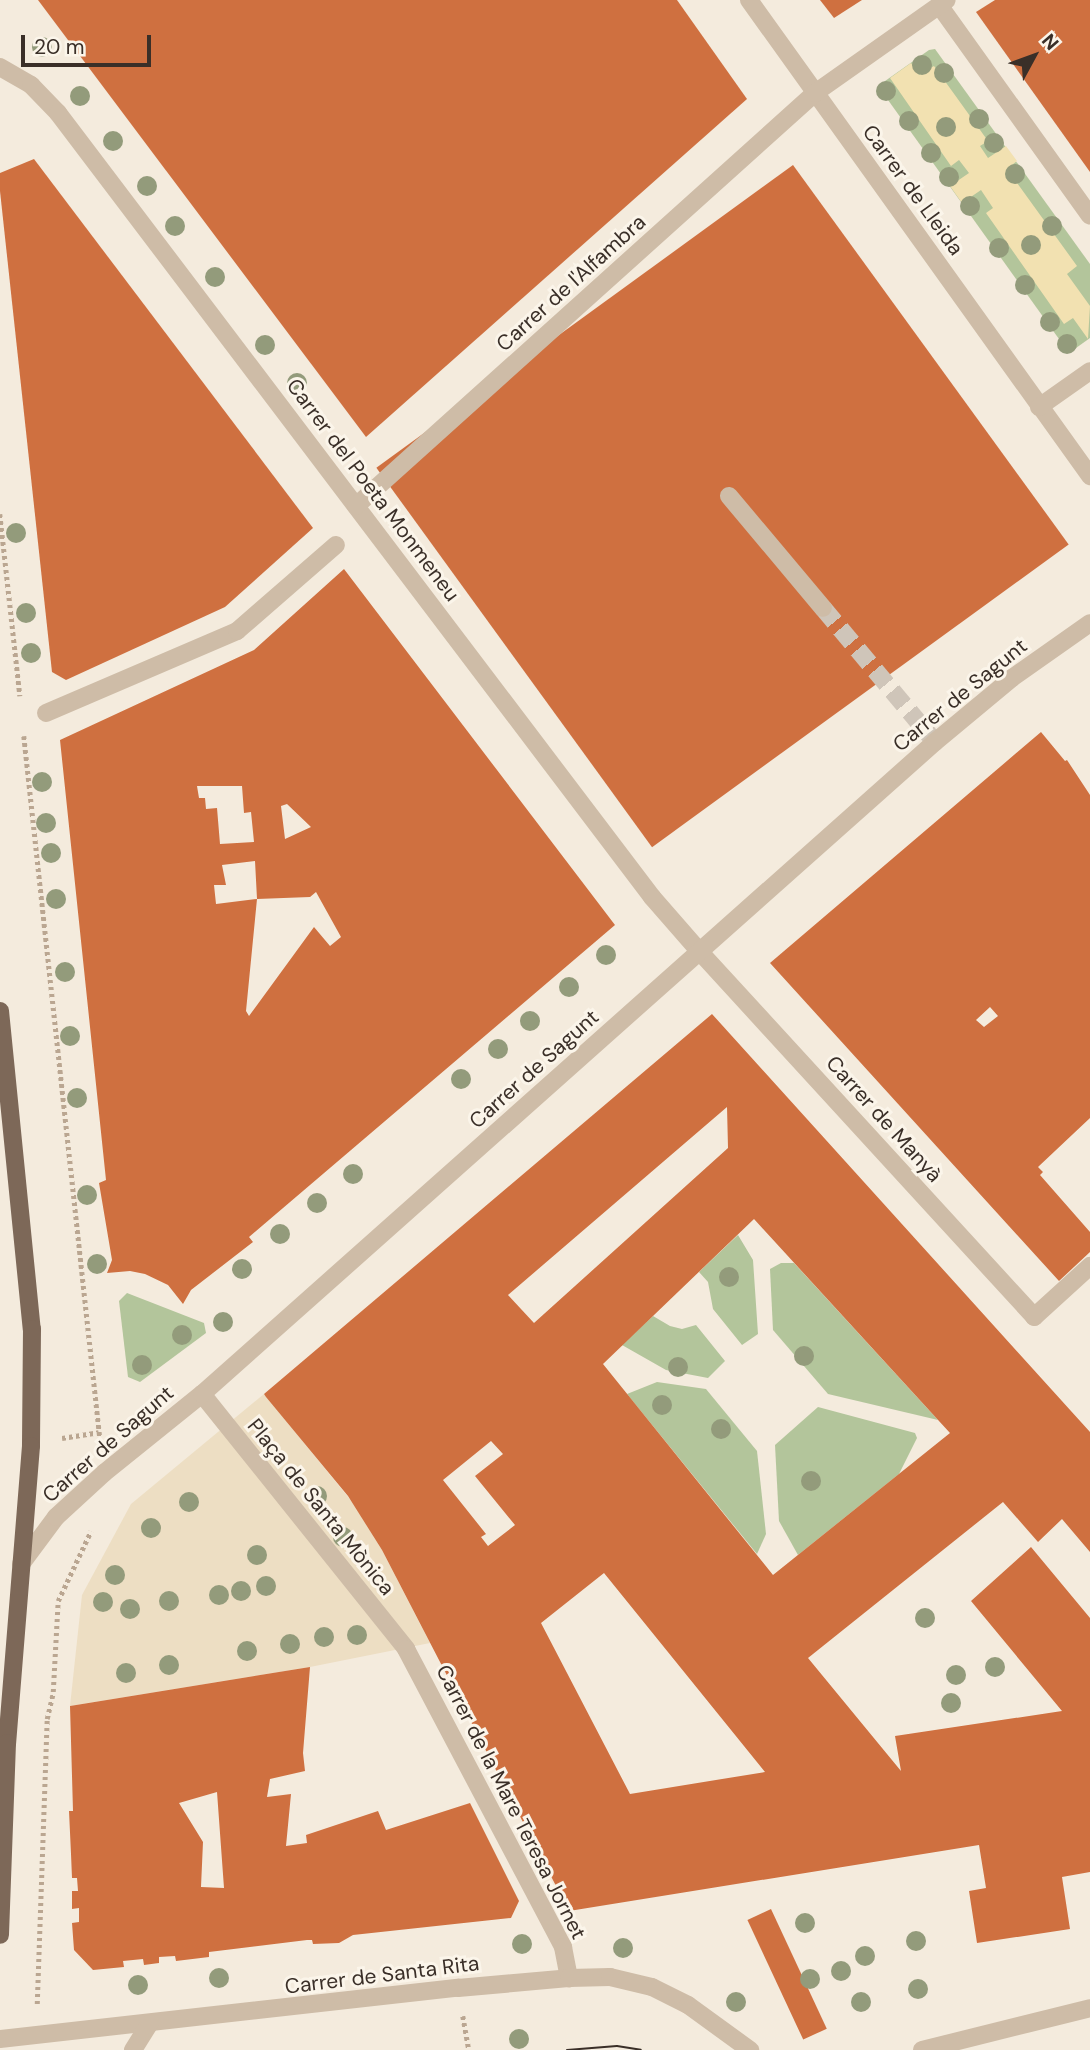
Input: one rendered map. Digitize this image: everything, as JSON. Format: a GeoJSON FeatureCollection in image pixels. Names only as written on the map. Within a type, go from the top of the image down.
{"type":"FeatureCollection","features":[{"type":"Feature","properties":{"kind":"main road"},"geometry":{"type":"LineString","coordinates":[[0,1011],[32,1329],[32,1428],[10,1706],[0,1935]]}},
{"type":"Feature","properties":{"kind":"street","name":"Carrer de Lleida"},"geometry":{"type":"LineString","coordinates":[[749,0],[1090,476]]}},
{"type":"Feature","properties":{"kind":"street","name":"Carrer de l'Alfambra"},"geometry":{"type":"LineString","coordinates":[[356,506],[815,93],[943,3]]}},
{"type":"Feature","properties":{"kind":"street"},"geometry":{"type":"LineString","coordinates":[[943,3],[1090,216]]}},
{"type":"Feature","properties":{"kind":"street","name":"Carrer del Poeta Monmeneu"},"geometry":{"type":"LineString","coordinates":[[0,67],[31,85],[58,113],[652,897],[700,952]]}},
{"type":"Feature","properties":{"kind":"street"},"geometry":{"type":"LineString","coordinates":[[1039,407],[1090,371]]}},
{"type":"Feature","properties":{"kind":"street"},"geometry":{"type":"LineString","coordinates":[[729,496],[823,608]]}},
{"type":"Feature","properties":{"kind":"street"},"geometry":{"type":"LineString","coordinates":[[46,713],[237,631],[336,545]]}},
{"type":"Feature","properties":{"kind":"street","name":"Carrer de Sagunt"},"geometry":{"type":"LineString","coordinates":[[21,1564],[55,1517],[76,1498],[202,1394],[935,742],[1012,678],[1090,623]]}},
{"type":"Feature","properties":{"kind":"street","name":"Carrer de Manyà"},"geometry":{"type":"LineString","coordinates":[[700,952],[1034,1317],[1090,1266]]}},
{"type":"Feature","properties":{"kind":"street","name":"Plaça de Santa Mònica"},"geometry":{"type":"LineString","coordinates":[[202,1394],[406,1649]]}},
{"type":"Feature","properties":{"kind":"street","name":"Carrer de la Mare Teresa Jornet"},"geometry":{"type":"LineString","coordinates":[[406,1649],[563,1947],[569,1978]]}},
{"type":"Feature","properties":{"kind":"street","name":"Carrer de Santa Rita"},"geometry":{"type":"LineString","coordinates":[[0,2039],[569,1978],[610,1977],[652,1987],[688,2005],[750,2050]]}},
{"type":"Feature","properties":{"kind":"street"},"geometry":{"type":"LineString","coordinates":[[922,2050],[1090,2008]]}},
{"type":"Feature","properties":{"kind":"street"},"geometry":{"type":"LineString","coordinates":[[134,2050],[149,2024]]}},
{"type":"Feature","properties":{"kind":"path"},"geometry":{"type":"LineString","coordinates":[[0,514],[21,707]]}},
{"type":"Feature","properties":{"kind":"path"},"geometry":{"type":"LineString","coordinates":[[24,735],[99,1432],[68,1436]]}},
{"type":"Feature","properties":{"kind":"path"},"geometry":{"type":"LineString","coordinates":[[36,1965],[47,1719],[53,1692],[58,1601],[92,1528]]}},
{"type":"Feature","properties":{"kind":"path"},"geometry":{"type":"LineString","coordinates":[[466,2033],[469,2050]]}},
{"type":"Feature","properties":{"kind":"green space"},"geometry":{"type":"Polygon","coordinates":[[[935,49],[1090,264],[1090,338],[1069,353],[878,86],[929,50],[935,49]]]}},
{"type":"Feature","properties":{"kind":"green space"},"geometry":{"type":"Polygon","coordinates":[[[738,1235],[753,1260],[758,1334],[742,1345],[713,1309],[708,1282],[699,1272],[738,1235]]]}},
{"type":"Feature","properties":{"kind":"green space"},"geometry":{"type":"Polygon","coordinates":[[[781,1263],[794,1263],[938,1420],[828,1394],[773,1330],[770,1269],[781,1263]]]}},
{"type":"Feature","properties":{"kind":"green space"},"geometry":{"type":"Polygon","coordinates":[[[127,1293],[204,1323],[206,1333],[140,1382],[128,1377],[119,1301],[127,1293]]]}},
{"type":"Feature","properties":{"kind":"green space"},"geometry":{"type":"Polygon","coordinates":[[[653,1316],[670,1326],[682,1329],[696,1325],[725,1361],[708,1378],[666,1370],[622,1345],[653,1316]]]}},
{"type":"Feature","properties":{"kind":"green space"},"geometry":{"type":"Polygon","coordinates":[[[657,1382],[706,1389],[757,1451],[766,1534],[757,1554],[627,1394],[657,1382]]]}},
{"type":"Feature","properties":{"kind":"green space"},"geometry":{"type":"Polygon","coordinates":[[[818,1407],[915,1433],[917,1438],[899,1474],[798,1555],[779,1521],[775,1445],[818,1407]]]}},
{"type":"Feature","properties":{"kind":"sand"},"geometry":{"type":"Polygon","coordinates":[[[911,63],[919,75],[934,66],[988,141],[980,146],[988,158],[1006,146],[1017,161],[1007,169],[1077,266],[1067,274],[1090,306],[1088,339],[1073,318],[1064,324],[986,213],[993,208],[981,190],[962,203],[950,186],[969,173],[959,160],[951,166],[890,78],[911,63]]]}},
{"type":"Feature","properties":{"kind":"shaded area"},"geometry":{"type":"Polygon","coordinates":[[[264,1394],[353,1503],[382,1550],[430,1643],[310,1667],[70,1706],[82,1595],[131,1504],[264,1394]]]}},
{"type":"Feature","properties":{"kind":"building"},"geometry":{"type":"Polygon","coordinates":[[[38,0],[677,0],[747,99],[366,437],[38,0]]]}},
{"type":"Feature","properties":{"kind":"building"},"geometry":{"type":"Polygon","coordinates":[[[820,0],[862,0],[834,18],[820,0]]]}},
{"type":"Feature","properties":{"kind":"building"},"geometry":{"type":"Polygon","coordinates":[[[995,0],[1090,0],[1090,172],[976,12],[995,0]]]}},
{"type":"Feature","properties":{"kind":"building"},"geometry":{"type":"Polygon","coordinates":[[[34,159],[313,528],[225,607],[66,680],[52,672],[0,191],[0,173],[34,159]]]}},
{"type":"Feature","properties":{"kind":"building"},"geometry":{"type":"Polygon","coordinates":[[[793,165],[1069,544],[652,847],[376,468],[793,165]]]}},
{"type":"Feature","properties":{"kind":"building"},"geometry":{"type":"Polygon","coordinates":[[[344,569],[615,925],[249,1237],[253,1242],[191,1290],[183,1304],[168,1285],[145,1274],[130,1271],[107,1273],[112,1260],[99,1183],[106,1180],[60,740],[254,650],[344,569]],[[197,786],[199,798],[205,798],[206,809],[217,808],[220,844],[254,842],[251,812],[244,813],[242,786],[197,786]],[[287,804],[281,806],[285,839],[311,827],[287,804]],[[255,861],[222,865],[226,885],[214,885],[216,904],[257,899],[255,861]],[[316,892],[310,897],[257,899],[246,1011],[249,1016],[314,927],[330,946],[341,937],[316,892]]]}},
{"type":"Feature","properties":{"kind":"building"},"geometry":{"type":"Polygon","coordinates":[[[1041,732],[1065,761],[1067,760],[1090,795],[1090,1118],[1038,1167],[1043,1172],[1040,1175],[1090,1232],[1090,1252],[1059,1281],[770,963],[1041,732]],[[990,1007],[976,1020],[984,1027],[998,1016],[990,1007]]]}},
{"type":"Feature","properties":{"kind":"building"},"geometry":{"type":"Polygon","coordinates":[[[712,1014],[1090,1432],[1090,1552],[1062,1519],[1038,1542],[1003,1502],[808,1658],[901,1771],[895,1736],[1062,1711],[971,1601],[1031,1547],[1090,1618],[1090,1872],[1062,1877],[1070,1929],[977,1943],[969,1891],[986,1888],[979,1845],[569,1911],[382,1550],[348,1496],[264,1394],[712,1014]],[[727,1107],[508,1295],[534,1323],[728,1148],[727,1107]],[[754,1219],[603,1364],[773,1575],[950,1433],[754,1219]],[[491,1441],[443,1480],[486,1534],[481,1537],[488,1546],[515,1525],[475,1476],[503,1454],[491,1441]],[[604,1573],[541,1623],[630,1794],[765,1772],[604,1573]]]}},
{"type":"Feature","properties":{"kind":"building"},"geometry":{"type":"Polygon","coordinates":[[[310,1667],[303,1753],[305,1771],[270,1779],[267,1797],[291,1794],[286,1846],[307,1843],[306,1835],[378,1811],[386,1830],[470,1803],[519,1901],[511,1918],[353,1935],[339,1943],[313,1944],[312,1940],[307,1940],[209,1952],[209,1957],[176,1961],[175,1956],[159,1957],[159,1963],[144,1965],[143,1959],[123,1961],[124,1967],[93,1970],[74,1950],[72,1923],[79,1922],[79,1908],[72,1909],[72,1891],[78,1891],[77,1878],[72,1878],[69,1811],[73,1811],[70,1706],[310,1667]],[[217,1792],[179,1803],[203,1842],[201,1887],[224,1888],[217,1792]]]}},
{"type":"Feature","properties":{"kind":"building"},"geometry":{"type":"Polygon","coordinates":[[[771,1909],[827,2029],[803,2040],[747,1920],[771,1909]]]}},
{"type":"Feature","properties":{"kind":"tunnel"},"geometry":{"type":"LineString","coordinates":[[823,608],[935,742]]}},
{"type":"Feature","properties":{"kind":"tram line"},"geometry":{"type":"LineString","coordinates":[[567,2050],[617,2046],[641,2050]]}}]}
